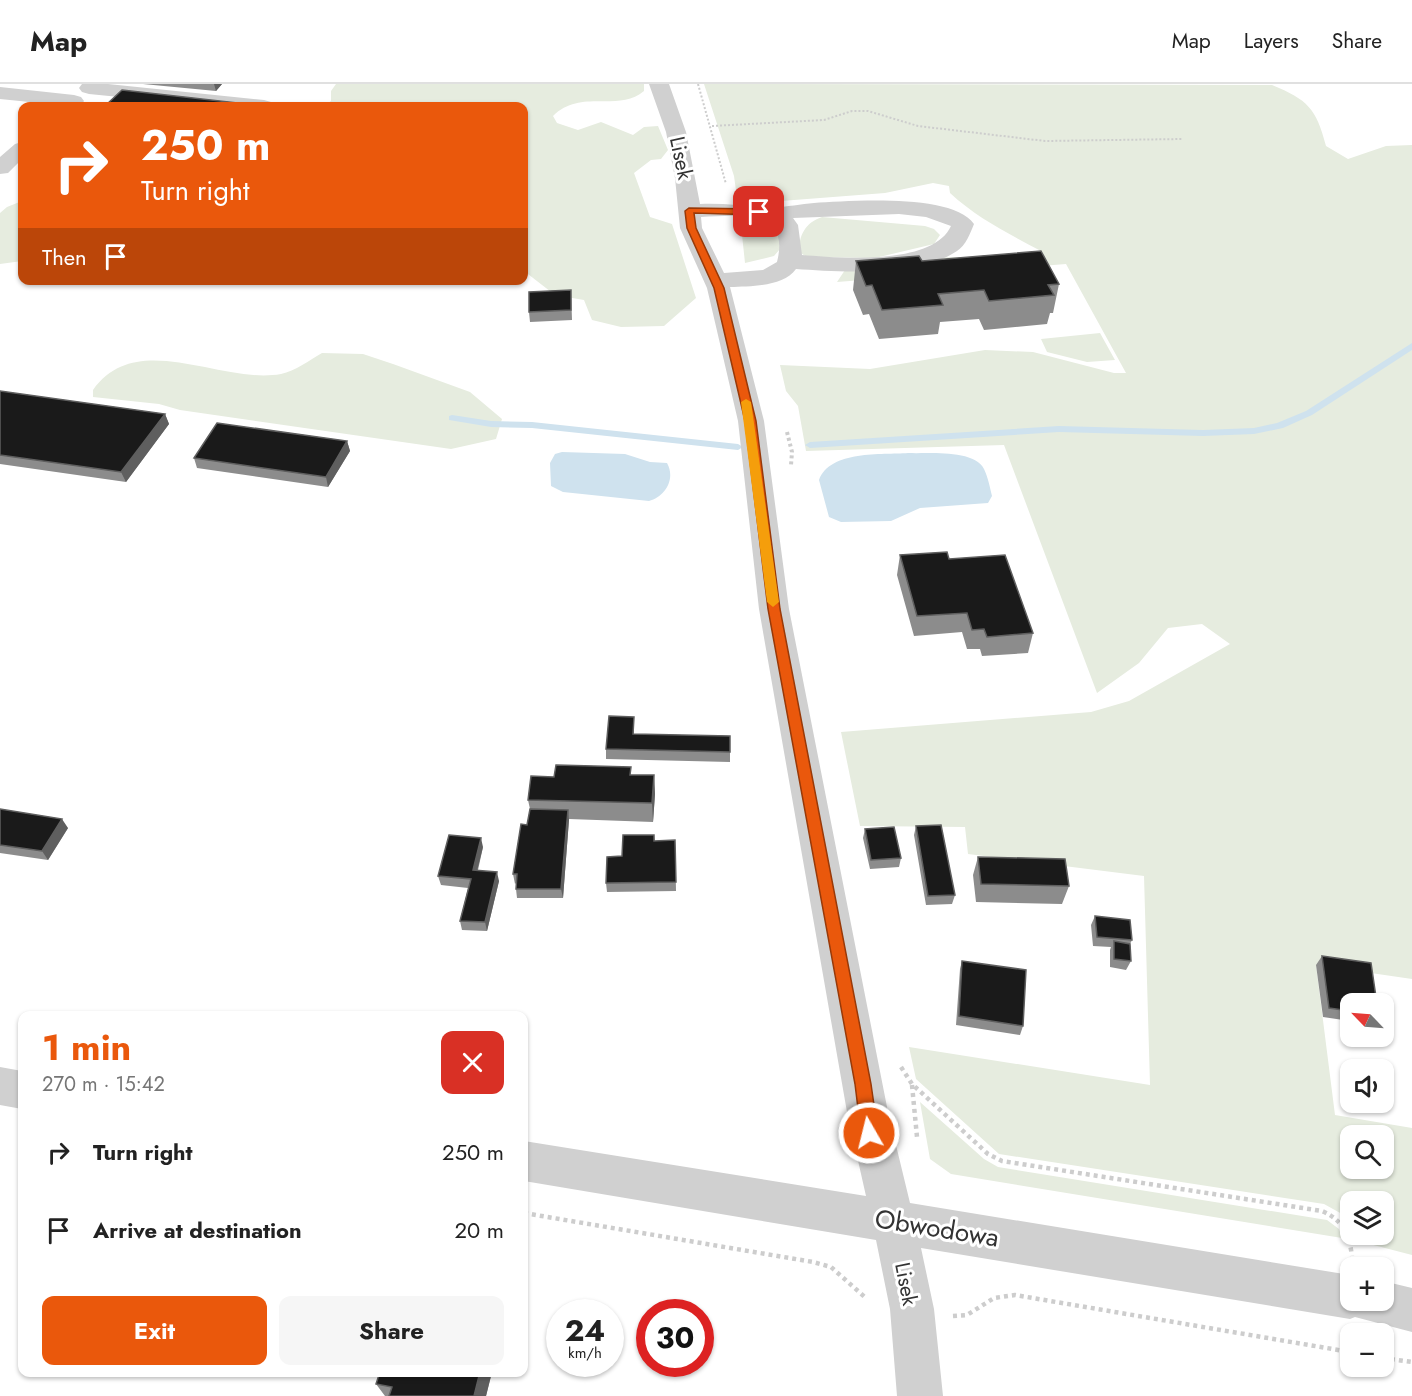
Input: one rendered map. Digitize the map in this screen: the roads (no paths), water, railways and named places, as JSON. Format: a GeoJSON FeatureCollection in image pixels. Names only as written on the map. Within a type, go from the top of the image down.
{"type":"FeatureCollection","features":[{"type":"Feature","properties":{"kind":"street","name":"Lisek"},"geometry":{"type":"LineString","coordinates":[[659,84],[676,132],[686,178],[691,228],[715,280],[750,421],[774,609],[861,1072],[869,1133],[893,1221],[912,1310],[920,1396]]}},
{"type":"Feature","properties":{"kind":"street"},"geometry":{"type":"LineString","coordinates":[[8,90],[197,102]]}},
{"type":"Feature","properties":{"kind":"street"},"geometry":{"type":"LineString","coordinates":[[689,211],[770,214],[829,208],[905,209],[944,214],[963,224],[955,240],[937,253],[854,265],[790,261]]}},
{"type":"Feature","properties":{"kind":"street"},"geometry":{"type":"LineString","coordinates":[[715,280],[778,274],[790,261],[787,225],[783,220],[770,214]]}},
{"type":"Feature","properties":{"kind":"street"},"geometry":{"type":"LineString","coordinates":[[0,1086],[18,1089]]}},
{"type":"Feature","properties":{"kind":"street","name":"Obwodowa"},"geometry":{"type":"LineString","coordinates":[[528,1162],[1340,1295]]}},
{"type":"Feature","properties":{"kind":"street"},"geometry":{"type":"LineString","coordinates":[[1394,1306],[1412,1310]]}},
{"type":"Feature","properties":{"kind":"water"},"geometry":{"type":"Polygon","coordinates":[[[562,452],[625,454],[650,462],[667,463],[669,481],[660,496],[649,501],[563,492],[551,486],[550,463],[555,454],[562,452]]]}},
{"type":"Feature","properties":{"kind":"water"},"geometry":{"type":"Polygon","coordinates":[[[908,453],[949,454],[971,458],[984,469],[992,496],[988,503],[920,508],[891,521],[841,522],[829,517],[819,480],[825,470],[834,463],[858,456],[908,453]]]}},
{"type":"Feature","properties":{"kind":"waterway"},"geometry":{"type":"LineString","coordinates":[[810,445],[1059,429],[1203,433],[1254,431],[1280,426],[1309,413],[1412,346]]}},
{"type":"Feature","properties":{"kind":"waterway"},"geometry":{"type":"LineString","coordinates":[[452,418],[491,424],[532,425],[738,447]]}}]}
